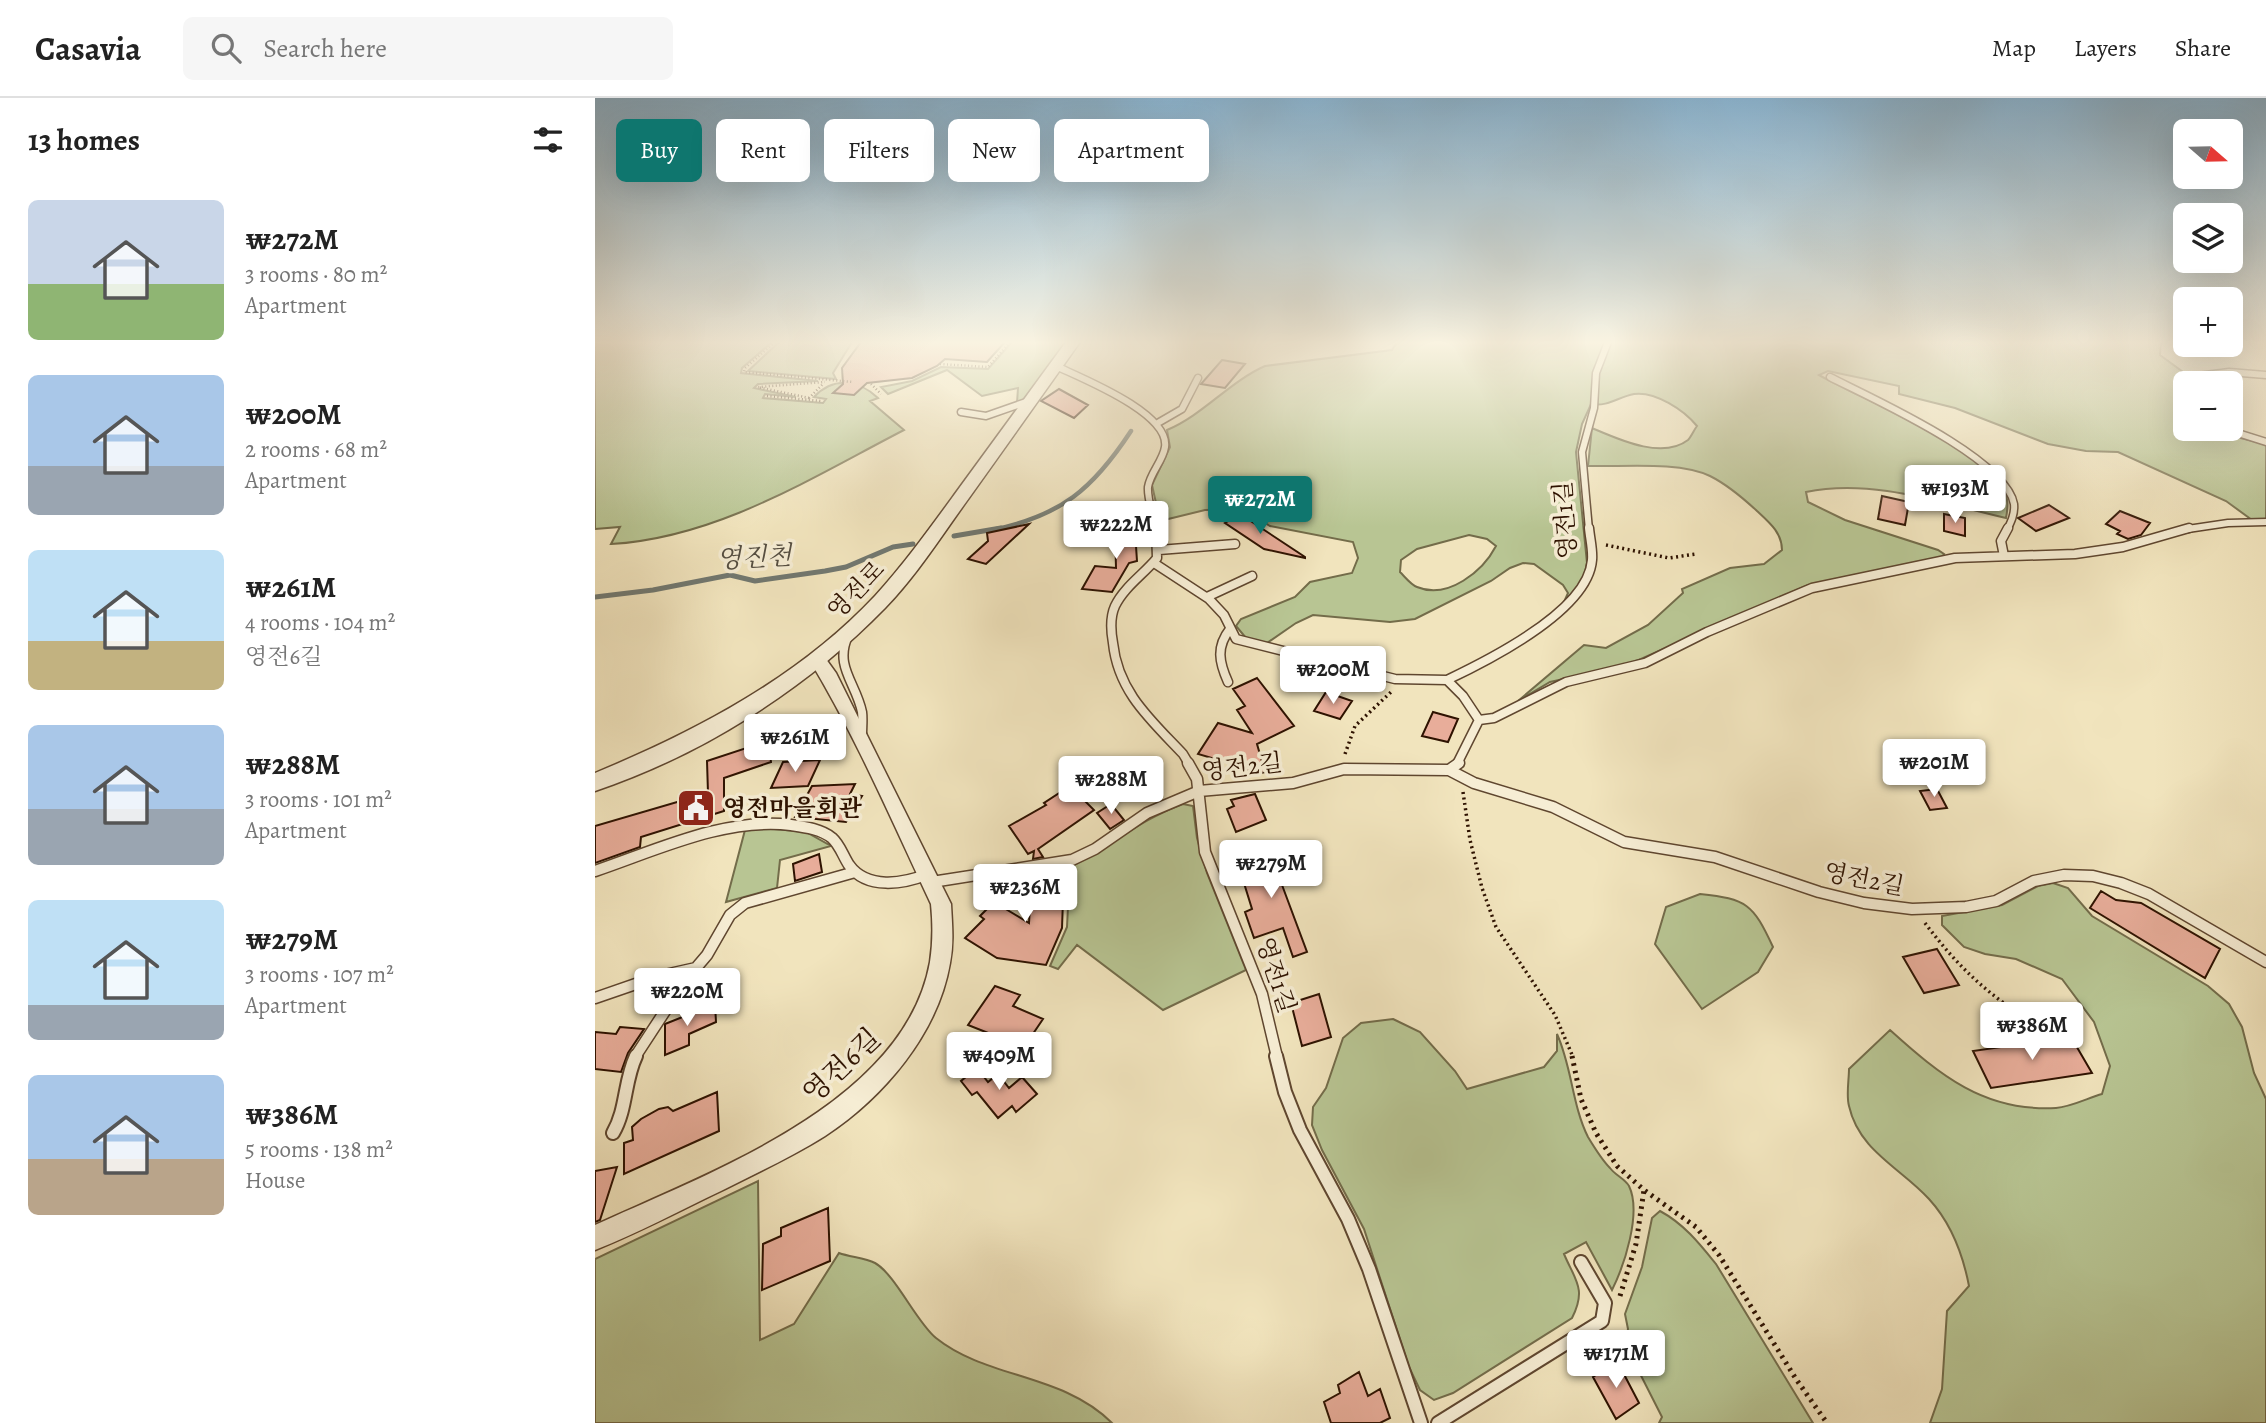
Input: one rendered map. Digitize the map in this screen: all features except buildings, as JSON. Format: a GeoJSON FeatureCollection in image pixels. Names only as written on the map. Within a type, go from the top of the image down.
{"type":"FeatureCollection","features":[{"type":"Feature","properties":{"kind":"street","name":"영전로"},"geometry":{"type":"LineString","coordinates":[[595,782],[638,765],[703,733],[772,691],[853,629],[912,565],[1029,404]]}},
{"type":"Feature","properties":{"kind":"street","name":"영전6길"},"geometry":{"type":"LineString","coordinates":[[595,1238],[798,1139],[841,1110],[882,1073],[912,1034],[930,1000],[942,963],[946,929],[941,904],[862,739],[828,673],[817,659]]}},
{"type":"Feature","properties":{"kind":"lane"},"geometry":{"type":"LineString","coordinates":[[961,411],[971,416],[982,416],[1022,404]]}},
{"type":"Feature","properties":{"kind":"lane"},"geometry":{"type":"LineString","coordinates":[[1130,404],[1156,424],[1164,435],[1165,447],[1147,488],[1159,550],[1235,544]]}},
{"type":"Feature","properties":{"kind":"lane"},"geometry":{"type":"LineString","coordinates":[[1156,424],[1182,409],[1185,404]]}},
{"type":"Feature","properties":{"kind":"lane","name":"영전1길"},"geometry":{"type":"LineString","coordinates":[[1154,563],[1207,597],[1228,622],[1232,635],[1245,643],[1395,679],[1447,680],[1494,656],[1561,612],[1575,598],[1590,574],[1591,544],[1582,452],[1594,404]]}},
{"type":"Feature","properties":{"kind":"lane"},"geometry":{"type":"LineString","coordinates":[[1881,404],[1946,438],[2007,489],[2014,506],[2011,525],[2001,541],[2004,556]]}},
{"type":"Feature","properties":{"kind":"lane"},"geometry":{"type":"LineString","coordinates":[[2243,435],[2266,442]]}},
{"type":"Feature","properties":{"kind":"lane"},"geometry":{"type":"LineString","coordinates":[[1479,720],[1494,718],[1566,682],[1645,663],[1707,632],[1812,588],[1955,558],[2075,554],[2123,547],[2184,529],[2228,523],[2266,522]]}},
{"type":"Feature","properties":{"kind":"lane","name":"영전1길"},"geometry":{"type":"LineString","coordinates":[[1159,550],[1154,563],[1118,599],[1111,630],[1112,651],[1124,686],[1141,710],[1183,754],[1191,767],[1199,791],[1205,852],[1262,994],[1286,1092],[1300,1130],[1348,1219],[1369,1269],[1421,1423]]}},
{"type":"Feature","properties":{"kind":"lane"},"geometry":{"type":"LineString","coordinates":[[1207,597],[1252,576]]}},
{"type":"Feature","properties":{"kind":"lane","name":"영전6길"},"geometry":{"type":"LineString","coordinates":[[853,629],[841,659],[845,675],[861,705],[862,739]]}},
{"type":"Feature","properties":{"kind":"lane"},"geometry":{"type":"LineString","coordinates":[[1228,682],[1217,652],[1218,645],[1230,629]]}},
{"type":"Feature","properties":{"kind":"lane"},"geometry":{"type":"LineString","coordinates":[[1447,680],[1463,696],[1479,720]]}},
{"type":"Feature","properties":{"kind":"lane"},"geometry":{"type":"LineString","coordinates":[[1449,770],[1460,762],[1479,720]]}},
{"type":"Feature","properties":{"kind":"lane","name":"영전2길"},"geometry":{"type":"LineString","coordinates":[[856,872],[895,883],[1072,860],[1095,849],[1147,813],[1199,791],[1293,783],[1344,769],[1449,770],[1459,777],[1492,790],[1554,807],[1605,836],[1625,843],[1709,856],[1784,883],[1854,903],[1916,910],[1977,905],[1999,900],[2034,881],[2058,875],[2081,875],[2138,888],[2252,957],[2266,962]]}},
{"type":"Feature","properties":{"kind":"lane"},"geometry":{"type":"LineString","coordinates":[[595,871],[734,827],[765,823],[788,824],[825,834],[834,839],[856,872],[745,903],[730,915],[716,943],[639,1048],[630,1068],[622,1117],[613,1133]]}},
{"type":"Feature","properties":{"kind":"lane"},"geometry":{"type":"LineString","coordinates":[[595,998],[656,977],[696,968]]}},
{"type":"Feature","properties":{"kind":"lane"},"geometry":{"type":"LineString","coordinates":[[1438,1423],[1602,1321],[1605,1303],[1581,1262]]}},
{"type":"Feature","properties":{"kind":"path"},"geometry":{"type":"LineString","coordinates":[[1591,544],[1618,546],[1669,558],[1696,554]]}},
{"type":"Feature","properties":{"kind":"path"},"geometry":{"type":"LineString","coordinates":[[1344,769],[1346,745],[1351,731],[1369,711],[1406,680]]}},
{"type":"Feature","properties":{"kind":"path"},"geometry":{"type":"LineString","coordinates":[[1459,777],[1482,888],[1496,927],[1555,1015],[1573,1056],[1581,1100],[1596,1133],[1617,1166],[1644,1190],[1696,1227],[1719,1255],[1796,1379],[1827,1423]]}},
{"type":"Feature","properties":{"kind":"path"},"geometry":{"type":"LineString","coordinates":[[1916,910],[1951,958],[1980,987],[2003,1005],[2028,1019]]}},
{"type":"Feature","properties":{"kind":"path"},"geometry":{"type":"LineString","coordinates":[[1602,1321],[1617,1304],[1630,1271],[1641,1226],[1644,1190]]}},
{"type":"Feature","properties":{"kind":"green space"},"geometry":{"type":"Polygon","coordinates":[[[595,404],[873,404],[904,430],[798,486],[726,518],[650,539],[611,544],[620,527],[595,529],[595,404]]]}},
{"type":"Feature","properties":{"kind":"green space"},"geometry":{"type":"Polygon","coordinates":[[[1209,404],[1603,404],[1591,404],[1582,424],[1576,452],[1587,563],[1583,581],[1564,602],[1568,593],[1563,585],[1534,564],[1523,563],[1415,619],[1390,622],[1313,615],[1267,643],[1246,638],[1236,626],[1241,619],[1295,597],[1310,582],[1352,573],[1358,558],[1353,542],[1270,526],[1243,509],[1205,510],[1160,521],[1152,485],[1170,447],[1167,430],[1209,404]],[[1469,535],[1417,549],[1401,560],[1400,572],[1417,587],[1441,590],[1463,581],[1483,565],[1496,546],[1487,539],[1469,535]]]}},
{"type":"Feature","properties":{"kind":"green space"},"geometry":{"type":"Polygon","coordinates":[[[1670,404],[1876,404],[1944,440],[1988,472],[2006,495],[2006,518],[1932,499],[1881,490],[1831,488],[1806,492],[1808,502],[1845,520],[1944,554],[1942,557],[1856,577],[1808,585],[1641,659],[1623,666],[1550,682],[1518,701],[1584,645],[1606,648],[1648,625],[1683,593],[1682,589],[1730,568],[1764,564],[1782,550],[1778,533],[1766,520],[1735,492],[1710,476],[1683,468],[1588,466],[1592,428],[1640,446],[1666,448],[1688,440],[1697,426],[1670,404]]]}},
{"type":"Feature","properties":{"kind":"green space"},"geometry":{"type":"Polygon","coordinates":[[[1938,404],[2173,404],[2173,441],[2243,441],[2243,439],[2266,444],[2266,520],[2252,520],[2226,501],[2118,452],[2086,451],[2048,444],[1938,404]]]}},
{"type":"Feature","properties":{"kind":"green space"},"geometry":{"type":"Polygon","coordinates":[[[1183,804],[1193,806],[1197,838],[1207,873],[1246,970],[1163,1010],[1077,945],[1058,969],[1050,966],[1067,927],[1070,867],[1153,817],[1183,804]]]}},
{"type":"Feature","properties":{"kind":"green space"},"geometry":{"type":"Polygon","coordinates":[[[764,828],[806,832],[831,846],[780,860],[777,888],[726,902],[745,830],[764,828]]]}},
{"type":"Feature","properties":{"kind":"green space"},"geometry":{"type":"Polygon","coordinates":[[[2053,883],[2068,888],[2092,916],[2208,986],[2229,1004],[2242,1027],[2254,1073],[2266,1099],[2266,1423],[1930,1423],[1942,1389],[1947,1311],[1969,1286],[1960,1251],[1937,1208],[1871,1147],[1854,1122],[1848,1102],[1849,1069],[1890,1030],[1946,1076],[1985,1097],[2007,1104],[2030,1108],[2056,1108],[2102,1094],[2110,1066],[2094,1022],[2062,979],[2016,959],[1964,947],[1942,925],[1942,916],[2002,905],[2038,886],[2053,883]]]}},
{"type":"Feature","properties":{"kind":"green space"},"geometry":{"type":"Polygon","coordinates":[[[1700,894],[1728,898],[1747,906],[1760,921],[1773,947],[1758,972],[1702,1009],[1655,944],[1666,907],[1700,894]]]}},
{"type":"Feature","properties":{"kind":"green space"},"geometry":{"type":"Polygon","coordinates":[[[1393,1019],[1420,1032],[1455,1071],[1467,1089],[1544,1067],[1557,1051],[1557,1034],[1588,1137],[1607,1165],[1629,1186],[1634,1210],[1630,1239],[1612,1290],[1586,1242],[1564,1254],[1579,1292],[1572,1318],[1453,1393],[1434,1400],[1420,1390],[1409,1367],[1364,1229],[1322,1150],[1312,1125],[1313,1107],[1326,1088],[1343,1038],[1361,1023],[1393,1019]]]}},
{"type":"Feature","properties":{"kind":"green space"},"geometry":{"type":"Polygon","coordinates":[[[758,1181],[760,1340],[794,1324],[839,1253],[871,1261],[883,1269],[929,1331],[956,1351],[978,1362],[1071,1394],[1112,1423],[595,1423],[595,1259],[758,1181]]]}},
{"type":"Feature","properties":{"kind":"green space"},"geometry":{"type":"Polygon","coordinates":[[[1660,1211],[1684,1228],[1716,1264],[1813,1423],[1659,1423],[1662,1417],[1625,1344],[1628,1329],[1625,1314],[1642,1267],[1652,1218],[1660,1211]]]}},
{"type":"Feature","properties":{"kind":"waterway","name":"영진천"},"geometry":{"type":"LineString","coordinates":[[998,529],[1037,517],[1073,497],[1103,469],[1131,431]]}},
{"type":"Feature","properties":{"kind":"waterway","name":"영진천"},"geometry":{"type":"LineString","coordinates":[[954,536],[998,529]]}},
{"type":"Feature","properties":{"kind":"waterway","name":"영진천"},"geometry":{"type":"LineString","coordinates":[[992,530],[998,529]]}},
{"type":"Feature","properties":{"kind":"waterway","name":"영진천"},"geometry":{"type":"LineString","coordinates":[[595,597],[653,590],[730,575],[755,581],[825,571],[846,567],[893,547],[913,544]]}},
{"type":"Feature","properties":{"kind":"place","name":"영전마을회관"},"geometry":{"type":"Point","coordinates":[696,808]}}]}
